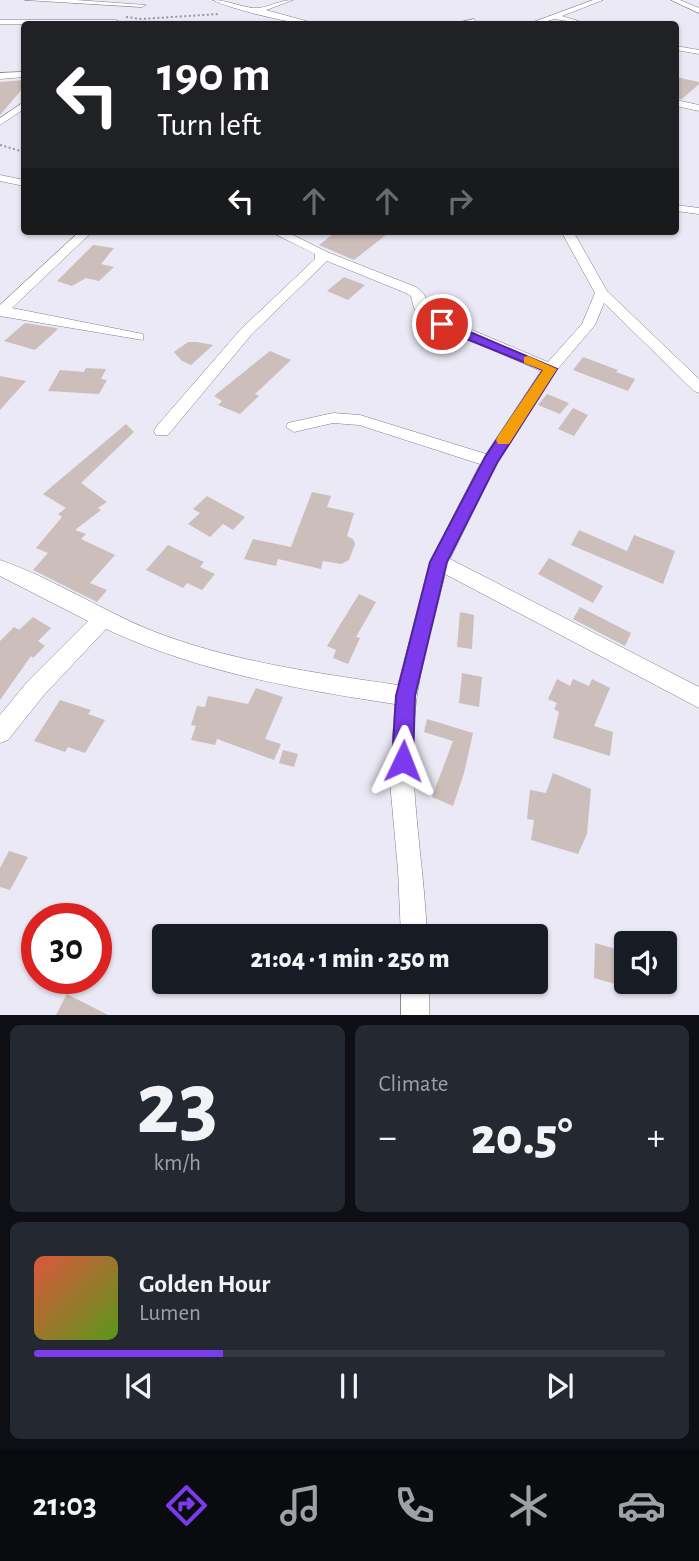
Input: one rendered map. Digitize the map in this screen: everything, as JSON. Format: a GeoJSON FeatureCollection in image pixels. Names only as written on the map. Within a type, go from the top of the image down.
{"type":"FeatureCollection","features":[{"type":"Feature","properties":{"kind":"street"},"geometry":{"type":"LineString","coordinates":[[28,0],[146,2]]}},
{"type":"Feature","properties":{"kind":"street"},"geometry":{"type":"LineString","coordinates":[[216,0],[300,21]]}},
{"type":"Feature","properties":{"kind":"street"},"geometry":{"type":"LineString","coordinates":[[256,11],[290,0]]}},
{"type":"Feature","properties":{"kind":"street"},"geometry":{"type":"LineString","coordinates":[[540,21],[600,0]]}},
{"type":"Feature","properties":{"kind":"street"},"geometry":{"type":"LineString","coordinates":[[674,0],[699,10]]}},
{"type":"Feature","properties":{"kind":"street"},"geometry":{"type":"LineString","coordinates":[[116,21],[146,2]]}},
{"type":"Feature","properties":{"kind":"street"},"geometry":{"type":"LineString","coordinates":[[553,16],[573,21]]}},
{"type":"Feature","properties":{"kind":"street"},"geometry":{"type":"LineString","coordinates":[[0,22],[21,22]]}},
{"type":"Feature","properties":{"kind":"street"},"geometry":{"type":"LineString","coordinates":[[679,49],[699,52]]}},
{"type":"Feature","properties":{"kind":"street"},"geometry":{"type":"LineString","coordinates":[[0,76],[21,75]]}},
{"type":"Feature","properties":{"kind":"street"},"geometry":{"type":"LineString","coordinates":[[679,104],[699,107]]}},
{"type":"Feature","properties":{"kind":"street"},"geometry":{"type":"LineString","coordinates":[[0,122],[21,107]]}},
{"type":"Feature","properties":{"kind":"street"},"geometry":{"type":"LineString","coordinates":[[0,178],[21,182]]}},
{"type":"Feature","properties":{"kind":"street"},"geometry":{"type":"LineString","coordinates":[[679,208],[699,211]]}},
{"type":"Feature","properties":{"kind":"street"},"geometry":{"type":"LineString","coordinates":[[0,311],[83,235]]}},
{"type":"Feature","properties":{"kind":"street"},"geometry":{"type":"LineString","coordinates":[[285,235],[310,245],[323,255],[411,290],[417,294],[421,308],[427,316],[550,369]]}},
{"type":"Feature","properties":{"kind":"street"},"geometry":{"type":"LineString","coordinates":[[569,235],[601,293],[699,388]]}},
{"type":"Feature","properties":{"kind":"street"},"geometry":{"type":"LineString","coordinates":[[162,432],[246,332],[315,268],[323,255]]}},
{"type":"Feature","properties":{"kind":"street"},"geometry":{"type":"LineString","coordinates":[[413,924],[402,782],[405,696],[439,562],[490,461],[550,369],[588,324],[601,293]]}},
{"type":"Feature","properties":{"kind":"street"},"geometry":{"type":"LineString","coordinates":[[0,311],[138,337]]}},
{"type":"Feature","properties":{"kind":"street"},"geometry":{"type":"LineString","coordinates":[[294,427],[333,418],[360,420],[490,461]]}},
{"type":"Feature","properties":{"kind":"street"},"geometry":{"type":"LineString","coordinates":[[439,562],[699,698]]}},
{"type":"Feature","properties":{"kind":"street"},"geometry":{"type":"LineString","coordinates":[[0,568],[45,587],[103,619],[147,638],[244,668],[405,696]]}},
{"type":"Feature","properties":{"kind":"street"},"geometry":{"type":"LineString","coordinates":[[0,732],[36,688],[103,619]]}},
{"type":"Feature","properties":{"kind":"street"},"geometry":{"type":"LineString","coordinates":[[415,994],[415,1015]]}},
{"type":"Feature","properties":{"kind":"path"},"geometry":{"type":"LineString","coordinates":[[127,15],[141,19],[256,11]]}},
{"type":"Feature","properties":{"kind":"path"},"geometry":{"type":"LineString","coordinates":[[0,145],[21,151]]}},
{"type":"Feature","properties":{"kind":"building"},"geometry":{"type":"Polygon","coordinates":[[[679,78],[699,82],[699,84],[682,99],[679,98],[679,78]]]}},
{"type":"Feature","properties":{"kind":"building"},"geometry":{"type":"Polygon","coordinates":[[[21,80],[21,90],[0,115],[0,82],[21,80]]]}},
{"type":"Feature","properties":{"kind":"building"},"geometry":{"type":"Polygon","coordinates":[[[332,235],[386,235],[354,260],[319,245],[332,235]]]}},
{"type":"Feature","properties":{"kind":"building"},"geometry":{"type":"Polygon","coordinates":[[[93,245],[114,248],[101,264],[114,267],[99,281],[86,278],[72,286],[57,281],[93,245]]]}},
{"type":"Feature","properties":{"kind":"building"},"geometry":{"type":"Polygon","coordinates":[[[344,277],[365,285],[348,300],[327,291],[344,277]]]}},
{"type":"Feature","properties":{"kind":"building"},"geometry":{"type":"Polygon","coordinates":[[[25,323],[58,329],[35,350],[4,341],[25,323]]]}},
{"type":"Feature","properties":{"kind":"building"},"geometry":{"type":"Polygon","coordinates":[[[188,342],[213,345],[191,365],[182,361],[174,352],[188,342]]]}},
{"type":"Feature","properties":{"kind":"building"},"geometry":{"type":"Polygon","coordinates":[[[270,351],[291,360],[255,394],[259,396],[240,414],[218,405],[222,401],[214,396],[270,351]]]}},
{"type":"Feature","properties":{"kind":"building"},"geometry":{"type":"Polygon","coordinates":[[[583,357],[635,379],[628,391],[573,370],[583,357]]]}},
{"type":"Feature","properties":{"kind":"building"},"geometry":{"type":"Polygon","coordinates":[[[86,368],[106,369],[101,379],[107,380],[99,394],[48,391],[60,370],[84,372],[86,368]]]}},
{"type":"Feature","properties":{"kind":"building"},"geometry":{"type":"Polygon","coordinates":[[[0,376],[26,381],[0,410],[0,376]]]}},
{"type":"Feature","properties":{"kind":"building"},"geometry":{"type":"Polygon","coordinates":[[[547,394],[569,403],[560,414],[538,405],[547,394]]]}},
{"type":"Feature","properties":{"kind":"building"},"geometry":{"type":"Polygon","coordinates":[[[573,408],[588,415],[574,436],[558,429],[573,408]]]}},
{"type":"Feature","properties":{"kind":"building"},"geometry":{"type":"Polygon","coordinates":[[[126,424],[134,432],[81,483],[107,502],[75,530],[86,534],[81,539],[115,555],[90,583],[107,590],[97,602],[33,570],[48,553],[36,548],[62,517],[58,514],[66,508],[43,494],[126,424]]]}},
{"type":"Feature","properties":{"kind":"building"},"geometry":{"type":"Polygon","coordinates":[[[312,492],[331,496],[327,507],[354,513],[347,536],[353,539],[355,544],[349,560],[341,564],[323,561],[321,569],[278,559],[276,566],[244,559],[253,539],[291,547],[312,492]]]}},
{"type":"Feature","properties":{"kind":"building"},"geometry":{"type":"Polygon","coordinates":[[[207,496],[245,517],[233,530],[223,524],[210,537],[188,524],[200,513],[193,509],[207,496]]]}},
{"type":"Feature","properties":{"kind":"building"},"geometry":{"type":"Polygon","coordinates":[[[579,530],[627,551],[634,535],[675,551],[663,584],[571,545],[579,530]]]}},
{"type":"Feature","properties":{"kind":"building"},"geometry":{"type":"Polygon","coordinates":[[[168,545],[204,562],[200,567],[215,574],[202,590],[187,583],[183,588],[146,570],[168,545]]]}},
{"type":"Feature","properties":{"kind":"building"},"geometry":{"type":"Polygon","coordinates":[[[549,558],[603,586],[593,603],[538,574],[549,558]]]}},
{"type":"Feature","properties":{"kind":"building"},"geometry":{"type":"Polygon","coordinates":[[[359,594],[376,602],[356,637],[360,638],[348,664],[333,658],[336,650],[327,646],[359,594]]]}},
{"type":"Feature","properties":{"kind":"building"},"geometry":{"type":"Polygon","coordinates":[[[580,607],[631,633],[625,646],[573,619],[580,607]]]}},
{"type":"Feature","properties":{"kind":"building"},"geometry":{"type":"Polygon","coordinates":[[[460,612],[474,615],[472,649],[457,647],[460,612]]]}},
{"type":"Feature","properties":{"kind":"building"},"geometry":{"type":"Polygon","coordinates":[[[33,617],[51,628],[38,641],[45,646],[33,658],[31,656],[0,700],[0,641],[14,627],[19,630],[33,617]]]}},
{"type":"Feature","properties":{"kind":"building"},"geometry":{"type":"Polygon","coordinates":[[[462,673],[482,677],[479,707],[459,703],[462,673]]]}},
{"type":"Feature","properties":{"kind":"building"},"geometry":{"type":"Polygon","coordinates":[[[557,679],[570,686],[573,679],[589,686],[592,679],[610,688],[594,726],[613,732],[610,756],[553,738],[559,712],[554,709],[557,703],[548,699],[557,679]]]}},
{"type":"Feature","properties":{"kind":"building"},"geometry":{"type":"Polygon","coordinates":[[[256,688],[283,697],[265,739],[281,744],[274,760],[217,739],[215,745],[191,740],[196,726],[191,725],[197,706],[205,707],[208,696],[248,704],[256,688]]]}},
{"type":"Feature","properties":{"kind":"building"},"geometry":{"type":"Polygon","coordinates":[[[60,700],[91,710],[88,714],[105,720],[85,753],[68,747],[65,752],[34,741],[60,700]]]}},
{"type":"Feature","properties":{"kind":"building"},"geometry":{"type":"Polygon","coordinates":[[[427,719],[473,733],[453,806],[432,797],[453,741],[424,732],[427,719]]]}},
{"type":"Feature","properties":{"kind":"building"},"geometry":{"type":"Polygon","coordinates":[[[283,750],[298,754],[294,767],[279,763],[283,750]]]}},
{"type":"Feature","properties":{"kind":"building"},"geometry":{"type":"Polygon","coordinates":[[[553,773],[591,789],[587,834],[578,854],[531,840],[534,820],[527,819],[530,790],[546,793],[553,773]]]}},
{"type":"Feature","properties":{"kind":"building"},"geometry":{"type":"Polygon","coordinates":[[[9,851],[28,857],[10,890],[0,887],[0,868],[9,851]]]}},
{"type":"Feature","properties":{"kind":"building"},"geometry":{"type":"Polygon","coordinates":[[[595,943],[614,948],[614,984],[594,978],[595,943]]]}},
{"type":"Feature","properties":{"kind":"building"},"geometry":{"type":"Polygon","coordinates":[[[67,994],[108,1015],[56,1015],[67,994]]]}},
{"type":"Feature","properties":{"kind":"slow traffic"},"geometry":{"type":"LineString","coordinates":[[504,440],[550,369],[528,360]]}},
{"type":"Feature","properties":{"kind":"route"},"geometry":{"type":"LineString","coordinates":[[403,761],[405,696],[439,562],[490,461],[550,369],[442,324]]}}]}
